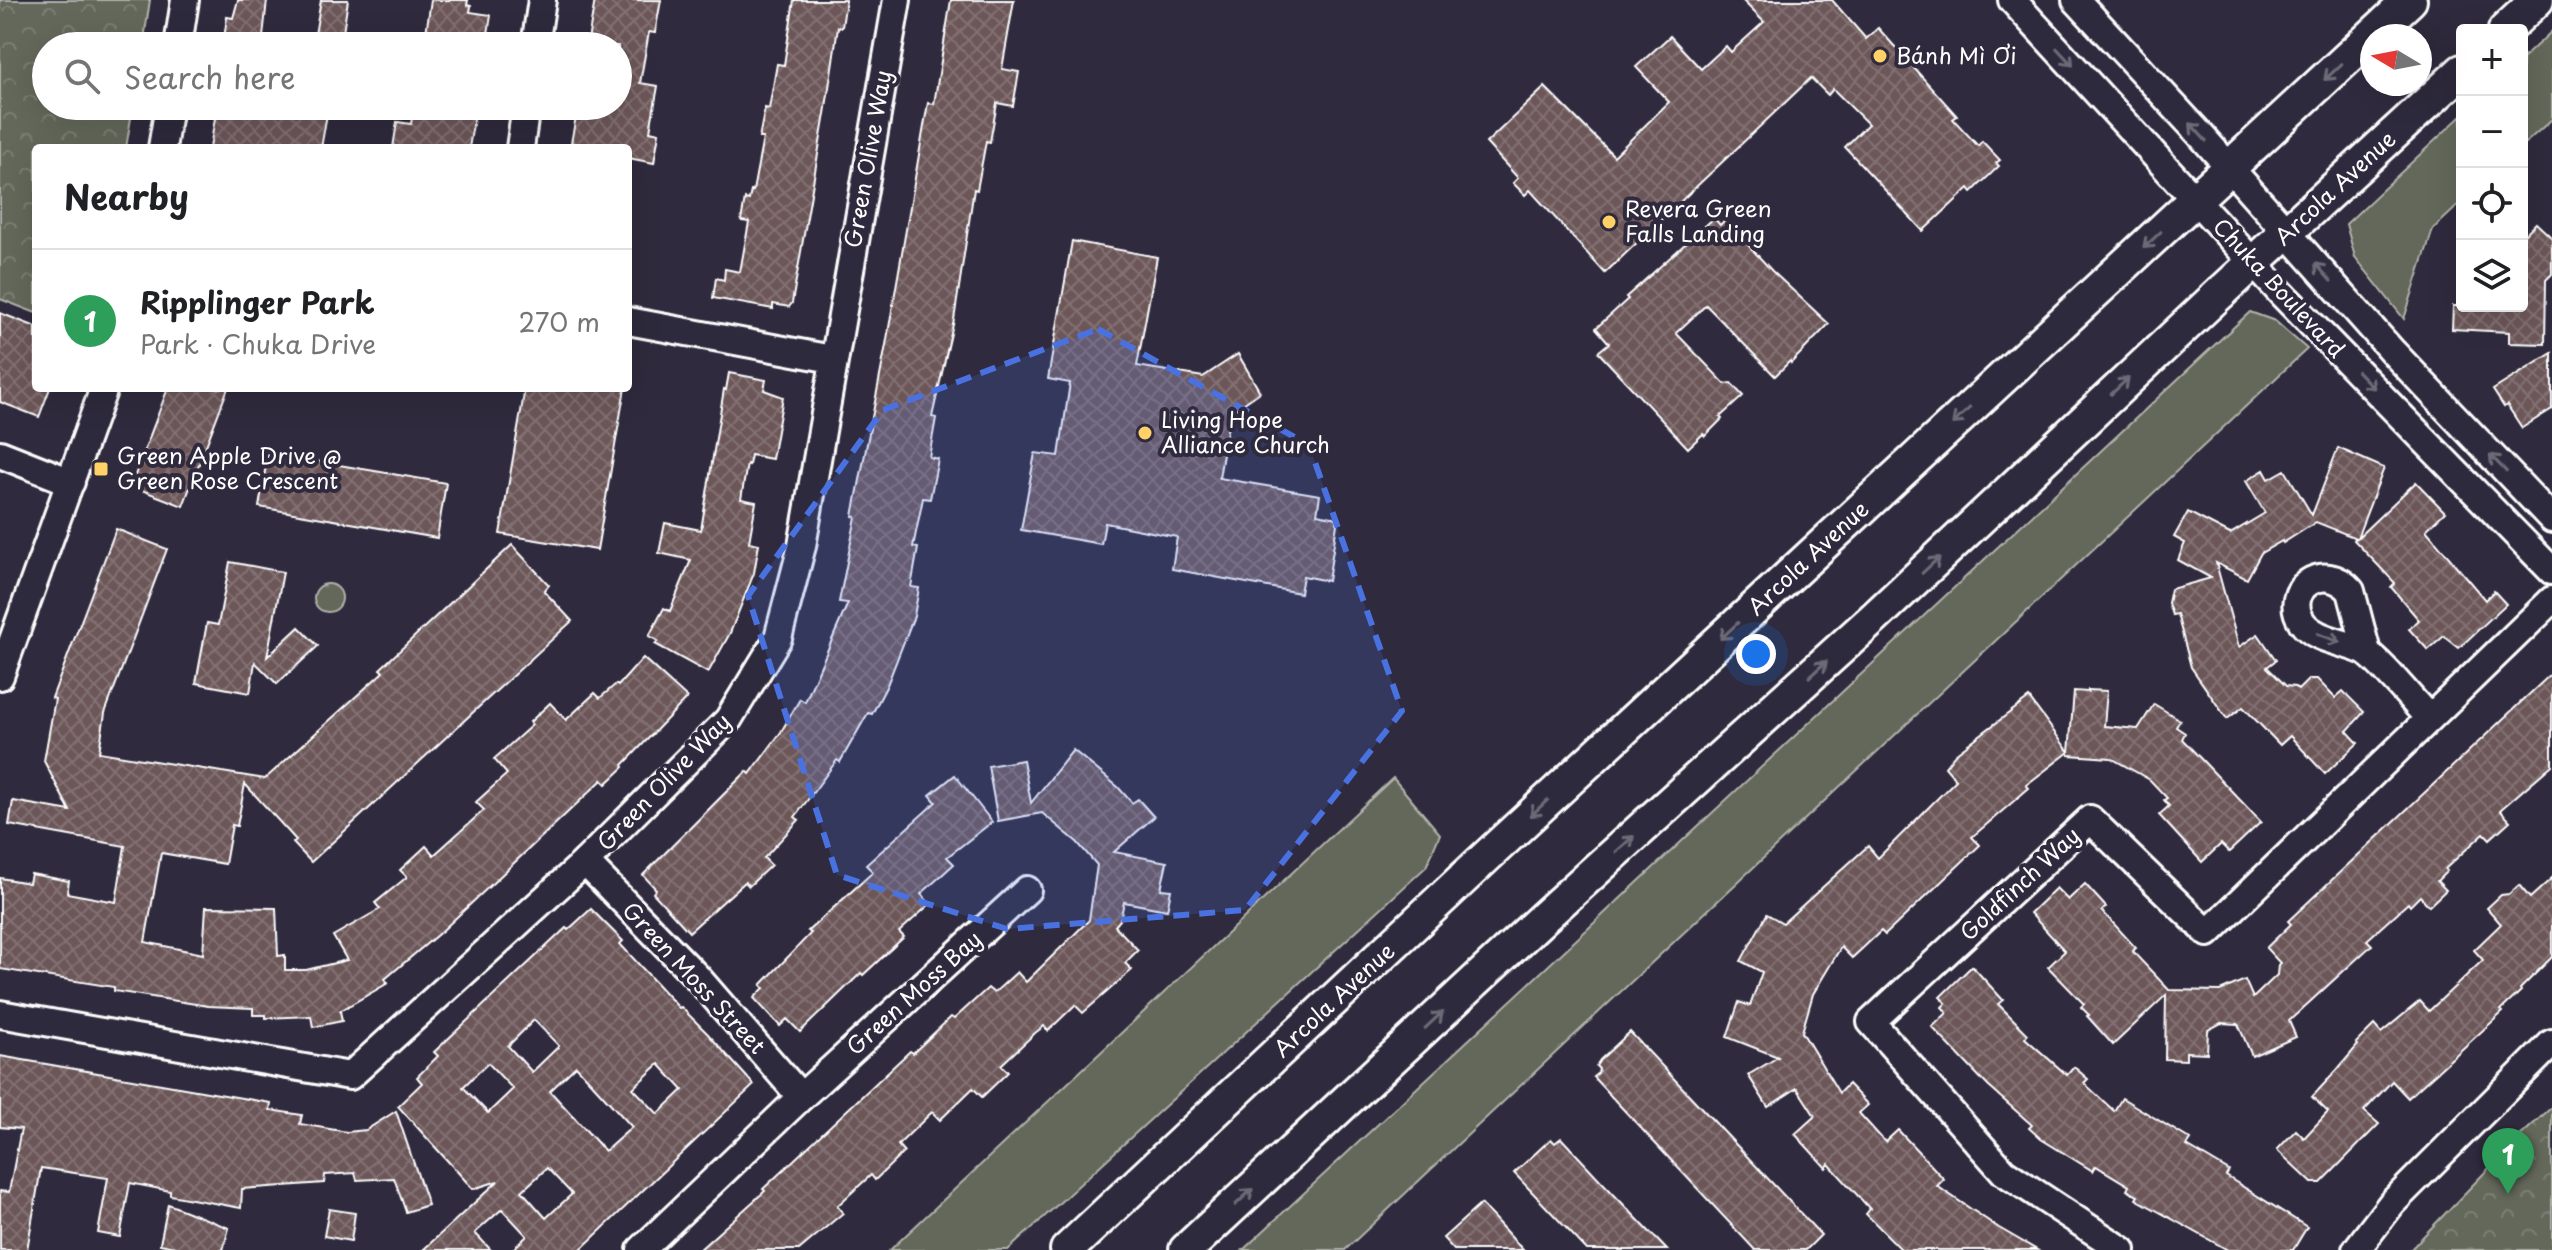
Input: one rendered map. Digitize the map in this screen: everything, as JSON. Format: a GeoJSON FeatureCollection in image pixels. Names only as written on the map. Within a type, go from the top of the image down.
{"type":"FeatureCollection","features":[{"type":"Feature","properties":{"kind":"main road","name":"Arcola Avenue"},"geometry":{"type":"LineString","coordinates":[[1067,1250],[2410,0]]}},
{"type":"Feature","properties":{"kind":"main road"},"geometry":{"type":"LineString","coordinates":[[2511,24],[2537,0]]}},
{"type":"Feature","properties":{"kind":"main road","name":"Arcola Avenue"},"geometry":{"type":"LineString","coordinates":[[1186,1250],[1544,917],[1874,618],[2456,77]]}},
{"type":"Feature","properties":{"kind":"street"},"geometry":{"type":"LineString","coordinates":[[180,32],[185,0]]}},
{"type":"Feature","properties":{"kind":"street"},"geometry":{"type":"LineString","coordinates":[[537,32],[542,0]]}},
{"type":"Feature","properties":{"kind":"street","name":"Green Olive Way"},"geometry":{"type":"LineString","coordinates":[[0,1014],[350,1076],[585,862],[728,720],[778,638],[802,546],[832,359],[897,0]]}},
{"type":"Feature","properties":{"kind":"street","name":"Chuka Boulevard"},"geometry":{"type":"LineString","coordinates":[[2012,0],[2254,262],[2552,571]]}},
{"type":"Feature","properties":{"kind":"street","name":"Chuka Boulevard"},"geometry":{"type":"LineString","coordinates":[[2076,0],[2393,352],[2552,519]]}},
{"type":"Feature","properties":{"kind":"street"},"geometry":{"type":"LineString","coordinates":[[163,144],[167,120]]}},
{"type":"Feature","properties":{"kind":"street"},"geometry":{"type":"LineString","coordinates":[[521,144],[524,120]]}},
{"type":"Feature","properties":{"kind":"street"},"geometry":{"type":"LineString","coordinates":[[632,322],[832,359]]}},
{"type":"Feature","properties":{"kind":"street"},"geometry":{"type":"LineString","coordinates":[[0,676],[103,392]]}},
{"type":"Feature","properties":{"kind":"street"},"geometry":{"type":"LineString","coordinates":[[0,454],[71,482]]}},
{"type":"Feature","properties":{"kind":"street","name":"Goldfinch Way"},"geometry":{"type":"LineString","coordinates":[[2122,1250],[2004,1172],[1871,1022],[2090,819],[2208,933],[2552,600]]}},
{"type":"Feature","properties":{"kind":"street"},"geometry":{"type":"LineString","coordinates":[[2367,652],[2429,718]]}},
{"type":"Feature","properties":{"kind":"street","name":"Green Moss Street"},"geometry":{"type":"LineString","coordinates":[[585,862],[698,978],[801,1097]]}},
{"type":"Feature","properties":{"kind":"street","name":"Green Moss Bay"},"geometry":{"type":"LineString","coordinates":[[641,1250],[801,1097],[1027,890]]}},
{"type":"Feature","properties":{"kind":"street"},"geometry":{"type":"LineString","coordinates":[[2356,1250],[2392,1203],[2552,1043]]}},
{"type":"Feature","properties":{"kind":"highlighted area"},"geometry":{"type":"Polygon","coordinates":[[[1098,329],[1309,445],[1402,711],[1245,910],[1007,929],[837,875],[748,596],[883,410],[1098,329]]]}},
{"type":"Feature","properties":{"kind":"green space"},"geometry":{"type":"Polygon","coordinates":[[[0,0],[150,0],[145,32],[32,32],[32,120],[131,120],[127,144],[32,144],[32,311],[0,299],[0,0]]]}},
{"type":"Feature","properties":{"kind":"green space"},"geometry":{"type":"Polygon","coordinates":[[[2552,31],[2552,119],[2528,141],[2528,96],[2528,53],[2552,31]]]}},
{"type":"Feature","properties":{"kind":"green space"},"geometry":{"type":"Polygon","coordinates":[[[2456,121],[2456,208],[2433,229],[2404,319],[2355,257],[2346,224],[2456,121]]]}},
{"type":"Feature","properties":{"kind":"green space"},"geometry":{"type":"Polygon","coordinates":[[[2250,312],[2275,321],[2307,349],[1345,1250],[1243,1250],[2250,312]]]}},
{"type":"Feature","properties":{"kind":"green space"},"geometry":{"type":"Polygon","coordinates":[[[328,584],[338,588],[342,598],[338,608],[328,612],[318,608],[314,598],[318,588],[328,584]]]}},
{"type":"Feature","properties":{"kind":"green space"},"geometry":{"type":"Polygon","coordinates":[[[1393,778],[1440,834],[1426,867],[1008,1250],[890,1250],[1393,778]]]}},
{"type":"Feature","properties":{"kind":"green space"},"geometry":{"type":"Polygon","coordinates":[[[2552,1107],[2552,1250],[2410,1250],[2518,1138],[2552,1107]]]}},
{"type":"Feature","properties":{"kind":"building"},"geometry":{"type":"Polygon","coordinates":[[[238,0],[267,0],[264,32],[225,32],[227,17],[233,18],[238,0]]]}},
{"type":"Feature","properties":{"kind":"building"},"geometry":{"type":"Polygon","coordinates":[[[321,0],[348,0],[343,32],[315,32],[321,0]]]}},
{"type":"Feature","properties":{"kind":"building"},"geometry":{"type":"Polygon","coordinates":[[[431,0],[468,0],[470,12],[491,15],[488,32],[426,32],[431,0]]]}},
{"type":"Feature","properties":{"kind":"building"},"geometry":{"type":"Polygon","coordinates":[[[595,0],[661,0],[655,33],[649,32],[640,83],[658,86],[650,131],[659,133],[654,163],[632,159],[632,144],[571,143],[575,120],[632,120],[632,32],[589,32],[595,0]]]}},
{"type":"Feature","properties":{"kind":"building"},"geometry":{"type":"Polygon","coordinates":[[[794,0],[846,0],[842,27],[838,27],[792,303],[789,307],[773,304],[773,309],[713,298],[716,278],[724,280],[725,269],[740,272],[749,222],[741,221],[745,199],[749,200],[753,191],[765,108],[769,109],[777,64],[784,65],[794,0]]]}},
{"type":"Feature","properties":{"kind":"building"},"geometry":{"type":"Polygon","coordinates":[[[951,0],[1014,0],[1002,69],[1019,72],[1013,106],[997,103],[990,142],[986,141],[977,190],[974,189],[954,320],[932,417],[936,418],[929,457],[938,459],[930,499],[923,498],[913,547],[918,548],[911,587],[919,588],[914,616],[872,714],[868,713],[840,762],[837,760],[795,817],[799,820],[764,858],[771,865],[749,886],[745,882],[689,932],[653,893],[656,889],[643,875],[747,771],[750,774],[781,732],[800,699],[805,702],[848,603],[839,602],[856,517],[853,516],[928,103],[934,104],[951,0]]]}},
{"type":"Feature","properties":{"kind":"building","name":"Revera Green Falls Landing"},"geometry":{"type":"Polygon","coordinates":[[[1742,0],[1832,0],[1866,39],[1878,28],[1957,116],[1953,119],[1978,146],[1982,141],[2000,160],[1996,163],[1999,166],[1972,192],[1969,188],[1923,231],[1845,147],[1868,124],[1833,89],[1828,95],[1811,78],[1605,273],[1530,190],[1525,195],[1513,183],[1518,178],[1486,143],[1545,87],[1614,156],[1669,102],[1636,67],[1670,36],[1701,69],[1726,46],[1731,52],[1764,22],[1742,0]]]}},
{"type":"Feature","properties":{"kind":"building"},"geometry":{"type":"Polygon","coordinates":[[[215,120],[326,120],[322,144],[211,144],[215,120]]]}},
{"type":"Feature","properties":{"kind":"building"},"geometry":{"type":"Polygon","coordinates":[[[412,120],[474,120],[470,144],[394,144],[397,122],[411,124],[412,120]]]}},
{"type":"Feature","properties":{"kind":"building"},"geometry":{"type":"Polygon","coordinates":[[[1714,218],[1720,225],[1725,220],[1772,271],[1829,324],[1775,376],[1706,305],[1676,333],[1725,384],[1731,383],[1743,396],[1705,436],[1703,434],[1688,448],[1598,352],[1609,343],[1596,328],[1714,218]]]}},
{"type":"Feature","properties":{"kind":"building"},"geometry":{"type":"Polygon","coordinates":[[[2536,223],[2552,238],[2552,274],[2546,280],[2545,344],[2509,343],[2509,332],[2452,329],[2453,306],[2456,306],[2456,312],[2528,312],[2528,231],[2536,223]]]}},
{"type":"Feature","properties":{"kind":"building","name":"Living Hope Alliance Church"},"geometry":{"type":"Polygon","coordinates":[[[1072,241],[1157,257],[1137,366],[1203,377],[1238,354],[1260,392],[1230,413],[1219,478],[1320,495],[1317,514],[1338,518],[1328,581],[1303,576],[1300,593],[1172,569],[1177,537],[1105,523],[1101,544],[1021,530],[1035,453],[1059,456],[1070,383],[1048,379],[1072,241]]]}},
{"type":"Feature","properties":{"kind":"building"},"geometry":{"type":"Polygon","coordinates":[[[0,313],[32,325],[32,392],[48,392],[39,417],[0,402],[0,313]]]}},
{"type":"Feature","properties":{"kind":"building"},"geometry":{"type":"Polygon","coordinates":[[[2552,353],[2552,409],[2522,428],[2493,390],[2552,353]]]}},
{"type":"Feature","properties":{"kind":"building"},"geometry":{"type":"Polygon","coordinates":[[[729,373],[766,380],[764,390],[783,397],[772,459],[751,455],[741,499],[756,502],[749,542],[759,544],[754,573],[730,633],[708,673],[655,644],[658,641],[649,636],[664,608],[670,611],[691,560],[659,553],[665,523],[701,530],[729,373]]]}},
{"type":"Feature","properties":{"kind":"building"},"geometry":{"type":"Polygon","coordinates":[[[166,392],[226,392],[183,506],[131,486],[166,392]]]}},
{"type":"Feature","properties":{"kind":"building"},"geometry":{"type":"Polygon","coordinates":[[[524,392],[624,392],[597,550],[500,534],[524,392]]]}},
{"type":"Feature","properties":{"kind":"building"},"geometry":{"type":"Polygon","coordinates":[[[2338,448],[2384,468],[2357,538],[2416,482],[2445,512],[2426,530],[2485,600],[2494,591],[2506,604],[2459,648],[2444,636],[2428,650],[2409,629],[2419,620],[2391,587],[2395,583],[2354,540],[2356,538],[2316,522],[2261,553],[2247,579],[2216,563],[2239,647],[2258,634],[2276,660],[2267,667],[2286,686],[2298,690],[2309,679],[2317,679],[2335,698],[2343,691],[2364,712],[2347,731],[2358,743],[2325,774],[2290,736],[2280,745],[2243,707],[2227,719],[2191,667],[2177,614],[2172,615],[2168,603],[2171,589],[2211,578],[2178,560],[2185,543],[2174,537],[2188,512],[2230,534],[2265,513],[2246,481],[2264,470],[2269,479],[2285,470],[2312,515],[2338,448]]]}},
{"type":"Feature","properties":{"kind":"building"},"geometry":{"type":"Polygon","coordinates":[[[268,453],[446,483],[437,538],[259,507],[268,453]]]}},
{"type":"Feature","properties":{"kind":"building"},"geometry":{"type":"Polygon","coordinates":[[[116,529],[167,549],[105,713],[99,752],[265,779],[383,672],[380,669],[512,545],[549,585],[544,591],[572,621],[311,862],[293,843],[296,840],[245,784],[237,826],[232,825],[225,864],[161,853],[145,942],[203,954],[206,907],[276,908],[278,956],[285,955],[285,970],[306,970],[347,960],[333,936],[380,909],[375,903],[407,877],[400,870],[426,846],[434,855],[484,810],[476,802],[507,774],[494,759],[532,725],[530,722],[550,703],[566,720],[595,693],[600,698],[616,684],[618,686],[643,658],[687,698],[624,767],[606,784],[602,780],[443,930],[385,979],[388,983],[340,1011],[342,1021],[313,1027],[311,1016],[266,1018],[266,1015],[253,1015],[253,1008],[208,1006],[0,969],[0,878],[29,883],[31,874],[69,881],[67,893],[116,902],[125,846],[9,825],[13,801],[70,811],[44,761],[55,699],[52,698],[116,529]]]}},
{"type":"Feature","properties":{"kind":"building"},"geometry":{"type":"Polygon","coordinates":[[[230,562],[283,572],[267,657],[299,627],[318,646],[277,684],[255,662],[250,693],[196,683],[207,623],[218,625],[230,562]]]}},
{"type":"Feature","properties":{"kind":"building"},"geometry":{"type":"Polygon","coordinates":[[[2552,673],[2552,765],[2500,810],[2510,821],[2490,839],[2484,833],[2445,869],[2447,871],[2437,881],[2446,890],[2429,906],[2420,896],[2410,906],[2408,903],[2367,940],[2372,945],[2289,1021],[2296,1037],[2252,1056],[2238,1024],[2221,1023],[2208,1030],[2207,1053],[2186,1052],[2186,1060],[2165,1059],[2166,995],[2113,1045],[2087,1016],[2081,1007],[2084,1004],[2048,967],[2065,951],[2030,913],[2056,888],[2068,900],[2085,884],[2106,907],[2102,911],[2136,948],[2132,951],[2169,990],[2220,991],[2245,980],[2253,998],[2277,975],[2280,963],[2266,948],[2291,924],[2288,921],[2552,673]]]}},
{"type":"Feature","properties":{"kind":"building"},"geometry":{"type":"Polygon","coordinates":[[[2074,691],[2107,691],[2104,726],[2138,729],[2154,704],[2180,720],[2176,727],[2185,733],[2182,739],[2261,822],[2229,852],[2221,844],[2202,862],[2159,815],[2169,806],[2164,800],[2167,798],[2150,780],[2111,758],[2069,755],[2074,691]]]}},
{"type":"Feature","properties":{"kind":"building"},"geometry":{"type":"Polygon","coordinates":[[[2029,698],[2069,752],[2026,785],[2029,788],[1972,837],[1980,845],[1885,935],[1881,931],[1852,958],[1841,947],[1813,994],[1802,1032],[1839,1093],[1848,1084],[1868,1105],[1859,1113],[1885,1142],[1898,1130],[1944,1179],[1937,1186],[2037,1250],[1902,1250],[1866,1214],[1870,1209],[1829,1164],[1826,1168],[1795,1134],[1815,1116],[1797,1088],[1768,1107],[1748,1075],[1778,1057],[1727,1037],[1739,1002],[1750,1006],[1762,972],[1741,961],[1767,914],[1783,923],[1868,846],[1878,858],[1956,780],[1945,767],[1955,754],[2029,698]]]}},
{"type":"Feature","properties":{"kind":"building"},"geometry":{"type":"Polygon","coordinates":[[[1073,750],[1118,787],[1132,803],[1138,799],[1154,817],[1114,852],[1167,862],[1161,889],[1171,890],[1167,910],[1124,902],[1120,920],[1115,926],[1138,950],[1125,963],[1132,970],[1083,1013],[1075,1005],[1048,1031],[1044,1026],[1035,1033],[1001,1065],[1008,1072],[982,1097],[973,1088],[940,1120],[932,1112],[898,1145],[904,1152],[875,1180],[871,1175],[837,1206],[843,1213],[799,1250],[699,1250],[910,1051],[913,1053],[988,988],[994,993],[1017,972],[1026,982],[1089,920],[1097,865],[1077,842],[1042,813],[998,821],[988,766],[1023,760],[1031,803],[1073,750]]]}},
{"type":"Feature","properties":{"kind":"building"},"geometry":{"type":"Polygon","coordinates":[[[955,775],[992,822],[947,857],[954,864],[921,894],[930,904],[899,932],[904,937],[863,975],[861,973],[800,1032],[787,1019],[780,1026],[754,998],[764,988],[761,985],[811,933],[808,931],[873,872],[866,865],[936,802],[930,795],[955,775]]]}},
{"type":"Feature","properties":{"kind":"building"},"geometry":{"type":"Polygon","coordinates":[[[2552,878],[2552,957],[2501,1010],[2503,1012],[2408,1098],[2392,1081],[2364,1111],[2379,1124],[2321,1183],[2312,1183],[2277,1150],[2296,1130],[2304,1138],[2328,1112],[2312,1097],[2374,1025],[2381,1033],[2420,1001],[2429,1011],[2483,960],[2474,950],[2501,924],[2487,908],[2501,895],[2509,894],[2519,885],[2530,898],[2552,878]]]}},
{"type":"Feature","properties":{"kind":"building"},"geometry":{"type":"Polygon","coordinates":[[[591,909],[623,941],[620,944],[679,1008],[708,1034],[754,1085],[580,1250],[512,1250],[527,1236],[502,1209],[475,1233],[491,1250],[423,1250],[498,1181],[473,1189],[398,1106],[422,1083],[417,1077],[438,1056],[434,1052],[566,928],[568,930],[591,909]],[[534,1020],[508,1046],[532,1072],[559,1046],[534,1020]],[[488,1063],[463,1087],[488,1113],[513,1089],[488,1063]],[[659,1064],[633,1088],[658,1114],[683,1090],[659,1064]],[[576,1066],[550,1091],[605,1151],[632,1127],[576,1066]],[[547,1168],[522,1191],[546,1218],[572,1194],[547,1168]]]}},
{"type":"Feature","properties":{"kind":"building"},"geometry":{"type":"Polygon","coordinates":[[[1972,966],[2003,1000],[1998,1004],[2028,1034],[2025,1038],[2067,1075],[2074,1067],[2088,1079],[2084,1083],[2114,1111],[2122,1098],[2191,1140],[2187,1146],[2229,1171],[2226,1176],[2307,1227],[2293,1250],[2228,1250],[2136,1199],[2138,1196],[2127,1190],[2129,1186],[2096,1166],[2093,1171],[2041,1139],[2029,1128],[2032,1125],[1988,1086],[1932,1027],[1947,1013],[1942,1007],[1946,1003],[1940,997],[1972,966]]]}},
{"type":"Feature","properties":{"kind":"building"},"geometry":{"type":"Polygon","coordinates":[[[1630,1032],[1821,1235],[1806,1250],[1755,1250],[1593,1077],[1598,1073],[1596,1066],[1600,1060],[1630,1032]]]}},
{"type":"Feature","properties":{"kind":"building"},"geometry":{"type":"Polygon","coordinates":[[[0,1056],[271,1103],[270,1110],[302,1115],[300,1124],[347,1132],[366,1130],[396,1111],[428,1205],[406,1212],[394,1178],[357,1180],[355,1173],[325,1175],[324,1183],[242,1189],[241,1208],[170,1195],[170,1191],[130,1183],[120,1237],[98,1233],[108,1178],[41,1168],[27,1250],[0,1250],[0,1191],[9,1192],[21,1129],[0,1127],[0,1056]]]}},
{"type":"Feature","properties":{"kind":"building"},"geometry":{"type":"Polygon","coordinates":[[[1561,1138],[1667,1250],[1587,1250],[1514,1173],[1551,1139],[1555,1143],[1561,1138]]]}},
{"type":"Feature","properties":{"kind":"building"},"geometry":{"type":"Polygon","coordinates":[[[168,1204],[229,1228],[223,1250],[189,1250],[160,1244],[168,1204]]]}},
{"type":"Feature","properties":{"kind":"building"},"geometry":{"type":"Polygon","coordinates":[[[1481,1204],[1523,1250],[1454,1250],[1443,1238],[1481,1204]]]}},
{"type":"Feature","properties":{"kind":"building"},"geometry":{"type":"Polygon","coordinates":[[[329,1209],[355,1213],[351,1241],[324,1236],[329,1209]]]}},
{"type":"Feature","properties":{"kind":"place","name":"Bánh Mì Ơi"},"geometry":{"type":"Point","coordinates":[1880,56]}},
{"type":"Feature","properties":{"kind":"place","name":"Revera Green Falls Landing"},"geometry":{"type":"Point","coordinates":[1609,222]}},
{"type":"Feature","properties":{"kind":"place","name":"Living Hope Alliance Church"},"geometry":{"type":"Point","coordinates":[1145,433]}},
{"type":"Feature","properties":{"kind":"place","name":"Green Apple Drive @ Green Rose Crescent"},"geometry":{"type":"Point","coordinates":[101,469]}},
{"type":"Feature","properties":{"kind":"place","name":"Ripplinger Park"},"geometry":{"type":"Point","coordinates":[2508,1194]}}]}
